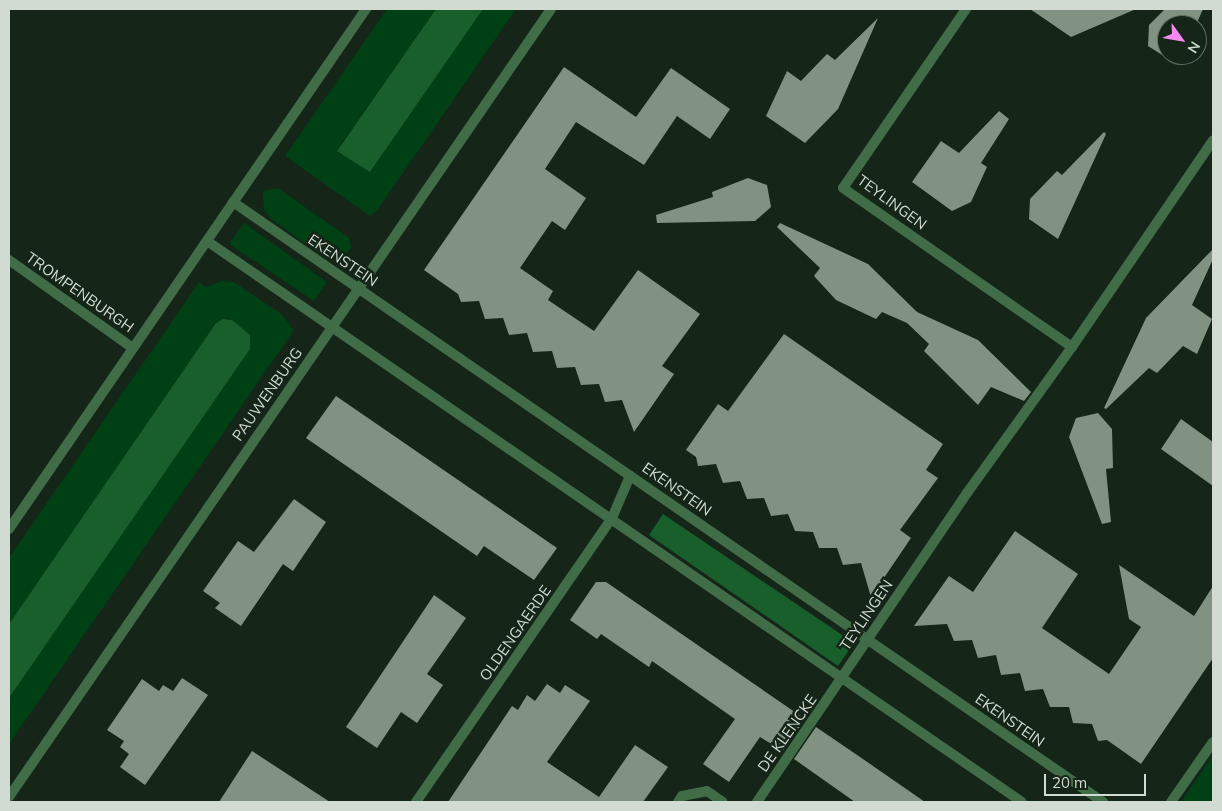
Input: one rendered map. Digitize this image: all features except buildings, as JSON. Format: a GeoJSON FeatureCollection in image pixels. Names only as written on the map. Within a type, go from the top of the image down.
{"type":"FeatureCollection","features":[{"type":"Feature","properties":{"kind":"street"},"geometry":{"type":"LineString","coordinates":[[9,529],[366,9]]}},
{"type":"Feature","properties":{"kind":"street","name":"PAUWENBURG"},"geometry":{"type":"LineString","coordinates":[[9,797],[551,9]]}},
{"type":"Feature","properties":{"kind":"street","name":"TEYLINGEN"},"geometry":{"type":"LineString","coordinates":[[966,9],[844,188],[1072,347]]}},
{"type":"Feature","properties":{"kind":"street","name":"TEYLINGEN"},"geometry":{"type":"LineString","coordinates":[[841,680],[967,492],[1072,347],[1213,140]]}},
{"type":"Feature","properties":{"kind":"street","name":"EKENSTEIN"},"geometry":{"type":"LineString","coordinates":[[233,202],[1103,802]]}},
{"type":"Feature","properties":{"kind":"street"},"geometry":{"type":"LineString","coordinates":[[207,241],[612,518],[841,680],[1022,802]]}},
{"type":"Feature","properties":{"kind":"street","name":"TROMPENBURGH"},"geometry":{"type":"LineString","coordinates":[[9,260],[133,348]]}},
{"type":"Feature","properties":{"kind":"street","name":"OLDENGAERDE"},"geometry":{"type":"LineString","coordinates":[[416,802],[612,518],[630,476]]}},
{"type":"Feature","properties":{"kind":"street","name":"DE KLENCKE"},"geometry":{"type":"LineString","coordinates":[[757,802],[841,680]]}},
{"type":"Feature","properties":{"kind":"street"},"geometry":{"type":"LineString","coordinates":[[1171,802],[1213,742]]}},
{"type":"Feature","properties":{"kind":"street"},"geometry":{"type":"LineString","coordinates":[[678,802],[682,796],[707,791],[723,802]]}},
{"type":"Feature","properties":{"kind":"shaded area"},"geometry":{"type":"Polygon","coordinates":[[[387,9],[436,9],[337,150],[370,172],[483,9],[516,9],[376,212],[370,216],[285,156],[387,9]]]}},
{"type":"Feature","properties":{"kind":"shaded area"},"geometry":{"type":"Polygon","coordinates":[[[436,9],[483,9],[370,172],[337,151],[436,9]]]}},
{"type":"Feature","properties":{"kind":"shaded area"},"geometry":{"type":"Polygon","coordinates":[[[278,188],[349,238],[351,248],[340,262],[325,258],[270,218],[264,210],[263,191],[278,188]]]}},
{"type":"Feature","properties":{"kind":"shaded area"},"geometry":{"type":"Polygon","coordinates":[[[244,223],[327,282],[314,301],[229,244],[244,223]]]}},
{"type":"Feature","properties":{"kind":"shaded area"},"geometry":{"type":"Polygon","coordinates":[[[221,281],[234,282],[281,314],[294,330],[9,744],[9,698],[250,349],[250,335],[227,318],[216,323],[9,624],[9,558],[199,282],[206,287],[221,281]]]}},
{"type":"Feature","properties":{"kind":"shaded area"},"geometry":{"type":"Polygon","coordinates":[[[223,319],[232,320],[250,335],[250,349],[9,698],[9,624],[216,323],[223,319]]]}},
{"type":"Feature","properties":{"kind":"shaded area"},"geometry":{"type":"Polygon","coordinates":[[[663,514],[854,643],[838,666],[649,535],[663,514]]]}},
{"type":"Feature","properties":{"kind":"shaded area"},"geometry":{"type":"Polygon","coordinates":[[[1213,755],[1213,802],[1181,802],[1213,755]]]}}]}
